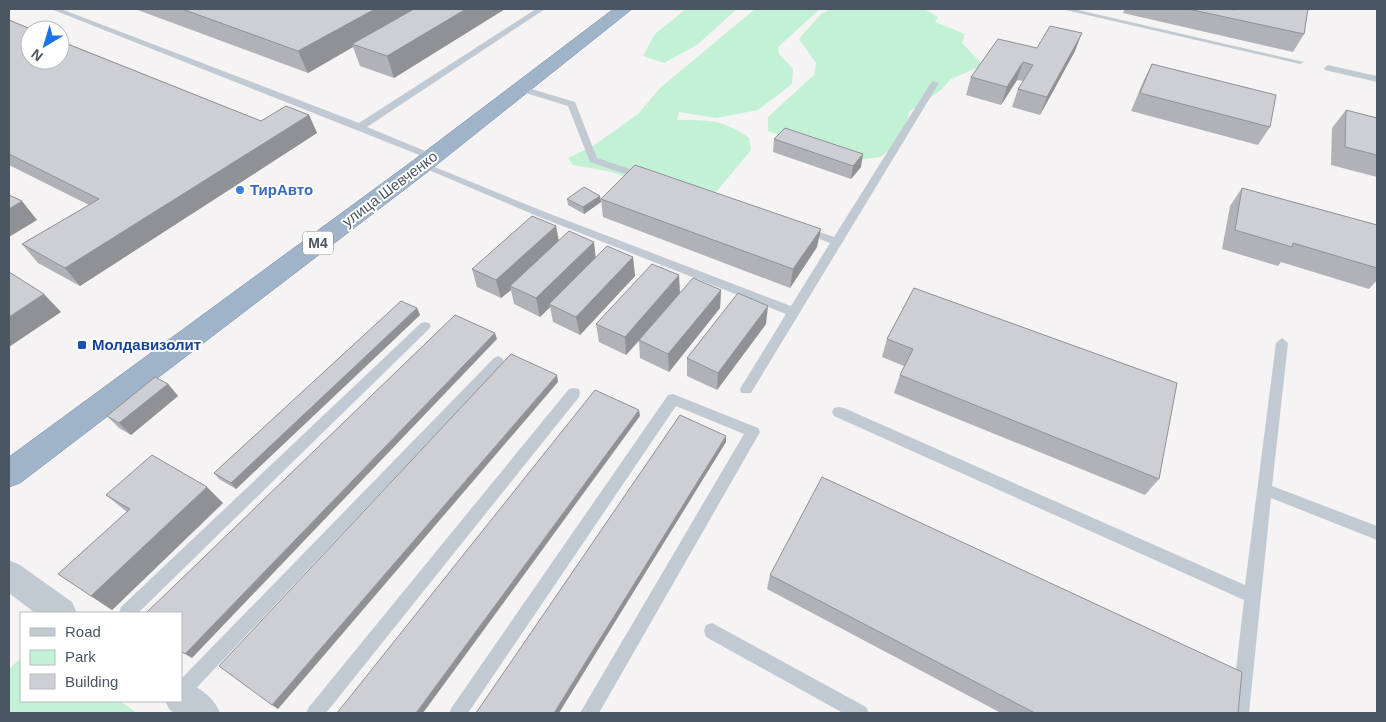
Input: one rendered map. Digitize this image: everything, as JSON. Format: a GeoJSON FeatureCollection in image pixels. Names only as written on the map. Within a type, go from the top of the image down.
{"type":"FeatureCollection","features":[{"type":"Feature","properties":{"kind":"highway","name":"улица Шевченко"},"geometry":{"type":"LineString","coordinates":[[9,474],[427,161],[624,9]]}},
{"type":"Feature","properties":{"kind":"street"},"geometry":{"type":"LineString","coordinates":[[9,575],[60,612]]}},
{"type":"Feature","properties":{"kind":"street"},"geometry":{"type":"LineString","coordinates":[[182,698],[203,713]]}},
{"type":"Feature","properties":{"kind":"lane"},"geometry":{"type":"LineString","coordinates":[[55,9],[360,128],[541,214],[794,312]]}},
{"type":"Feature","properties":{"kind":"lane"},"geometry":{"type":"LineString","coordinates":[[360,128],[541,9]]}},
{"type":"Feature","properties":{"kind":"lane"},"geometry":{"type":"LineString","coordinates":[[1065,9],[1300,62]]}},
{"type":"Feature","properties":{"kind":"lane"},"geometry":{"type":"LineString","coordinates":[[1328,68],[1377,79]]}},
{"type":"Feature","properties":{"kind":"lane"},"geometry":{"type":"LineString","coordinates":[[746,389],[935,83]]}},
{"type":"Feature","properties":{"kind":"lane"},"geometry":{"type":"LineString","coordinates":[[522,89],[572,104],[593,160],[655,180]]}},
{"type":"Feature","properties":{"kind":"lane"},"geometry":{"type":"LineString","coordinates":[[792,225],[838,242]]}},
{"type":"Feature","properties":{"kind":"lane"},"geometry":{"type":"LineString","coordinates":[[128,612],[425,326]]}},
{"type":"Feature","properties":{"kind":"lane"},"geometry":{"type":"LineString","coordinates":[[1240,713],[1282,343]]}},
{"type":"Feature","properties":{"kind":"lane"},"geometry":{"type":"LineString","coordinates":[[182,691],[498,361]]}},
{"type":"Feature","properties":{"kind":"lane"},"geometry":{"type":"LineString","coordinates":[[315,713],[574,393]]}},
{"type":"Feature","properties":{"kind":"lane"},"geometry":{"type":"LineString","coordinates":[[458,713],[673,399],[752,432],[589,713]]}},
{"type":"Feature","properties":{"kind":"lane"},"geometry":{"type":"LineString","coordinates":[[839,412],[1252,596]]}},
{"type":"Feature","properties":{"kind":"lane"},"geometry":{"type":"LineString","coordinates":[[1264,489],[1377,533]]}},
{"type":"Feature","properties":{"kind":"lane"},"geometry":{"type":"LineString","coordinates":[[712,631],[860,713]]}},
{"type":"Feature","properties":{"kind":"green space"},"geometry":{"type":"Polygon","coordinates":[[[686,9],[737,9],[698,44],[664,63],[643,56],[655,34],[686,9]]]}},
{"type":"Feature","properties":{"kind":"green space"},"geometry":{"type":"Polygon","coordinates":[[[755,9],[820,9],[778,47],[779,54],[793,69],[792,84],[758,110],[716,118],[679,112],[677,120],[698,120],[723,124],[749,138],[751,150],[717,191],[698,197],[665,192],[612,172],[573,165],[568,158],[593,146],[638,114],[660,88],[755,9]]]}},
{"type":"Feature","properties":{"kind":"green space"},"geometry":{"type":"Polygon","coordinates":[[[831,9],[924,9],[938,17],[935,22],[965,34],[962,43],[983,65],[951,79],[940,91],[910,111],[903,132],[893,146],[881,157],[858,160],[768,131],[768,117],[814,75],[816,63],[799,39],[821,14],[831,9]]]}},
{"type":"Feature","properties":{"kind":"green space"},"geometry":{"type":"Polygon","coordinates":[[[20,659],[20,702],[121,702],[137,713],[9,713],[9,669],[20,659]]]}},
{"type":"Feature","properties":{"kind":"building"},"geometry":{"type":"Polygon","coordinates":[[[182,9],[375,9],[298,51],[182,9]]]}},
{"type":"Feature","properties":{"kind":"building"},"geometry":{"type":"Polygon","coordinates":[[[414,9],[466,9],[387,56],[352,44],[414,9]]]}},
{"type":"Feature","properties":{"kind":"building"},"geometry":{"type":"Polygon","coordinates":[[[1188,9],[1235,10],[1308,9],[1304,34],[1188,9]]]}},
{"type":"Feature","properties":{"kind":"building"},"geometry":{"type":"Polygon","coordinates":[[[9,20],[20,25],[20,70],[70,70],[70,45],[261,121],[286,106],[309,115],[65,268],[22,244],[99,199],[9,154],[9,20]]]}},
{"type":"Feature","properties":{"kind":"building"},"geometry":{"type":"Polygon","coordinates":[[[1050,26],[1082,33],[1047,97],[1018,89],[1033,65],[1023,62],[1007,87],[971,77],[998,39],[1037,48],[1050,26]]]}},
{"type":"Feature","properties":{"kind":"building"},"geometry":{"type":"Polygon","coordinates":[[[1152,64],[1276,95],[1270,127],[1140,93],[1152,64]]]}},
{"type":"Feature","properties":{"kind":"building"},"geometry":{"type":"Polygon","coordinates":[[[1346,110],[1377,118],[1377,155],[1345,147],[1346,110]]]}},
{"type":"Feature","properties":{"kind":"building"},"geometry":{"type":"Polygon","coordinates":[[[785,128],[863,154],[853,166],[774,139],[785,128]]]}},
{"type":"Feature","properties":{"kind":"building"},"geometry":{"type":"Polygon","coordinates":[[[635,165],[821,229],[793,269],[601,199],[635,165]]]}},
{"type":"Feature","properties":{"kind":"building"},"geometry":{"type":"Polygon","coordinates":[[[584,187],[600,196],[583,207],[567,199],[584,187]]]}},
{"type":"Feature","properties":{"kind":"building"},"geometry":{"type":"Polygon","coordinates":[[[1242,188],[1377,225],[1377,268],[1293,243],[1292,247],[1235,230],[1242,188]]]}},
{"type":"Feature","properties":{"kind":"building"},"geometry":{"type":"Polygon","coordinates":[[[9,195],[22,201],[9,209],[9,195]]]}},
{"type":"Feature","properties":{"kind":"building"},"geometry":{"type":"Polygon","coordinates":[[[532,216],[556,226],[496,280],[472,269],[532,216]]]}},
{"type":"Feature","properties":{"kind":"building"},"geometry":{"type":"Polygon","coordinates":[[[569,231],[594,242],[536,298],[510,286],[569,231]]]}},
{"type":"Feature","properties":{"kind":"building"},"geometry":{"type":"Polygon","coordinates":[[[607,246],[633,257],[576,317],[549,304],[607,246]]]}},
{"type":"Feature","properties":{"kind":"building"},"geometry":{"type":"Polygon","coordinates":[[[652,264],[679,275],[625,337],[596,324],[652,264]]]}},
{"type":"Feature","properties":{"kind":"building"},"geometry":{"type":"Polygon","coordinates":[[[9,272],[44,294],[9,317],[9,272]]]}},
{"type":"Feature","properties":{"kind":"building"},"geometry":{"type":"Polygon","coordinates":[[[693,278],[721,290],[668,354],[639,340],[693,278]]]}},
{"type":"Feature","properties":{"kind":"building"},"geometry":{"type":"Polygon","coordinates":[[[914,288],[1177,383],[1159,479],[900,375],[913,349],[887,339],[914,288]]]}},
{"type":"Feature","properties":{"kind":"building"},"geometry":{"type":"Polygon","coordinates":[[[738,293],[768,306],[718,373],[687,358],[738,293]]]}},
{"type":"Feature","properties":{"kind":"building"},"geometry":{"type":"Polygon","coordinates":[[[401,301],[417,308],[231,483],[214,473],[401,301]]]}},
{"type":"Feature","properties":{"kind":"building"},"geometry":{"type":"Polygon","coordinates":[[[455,315],[495,333],[185,654],[182,652],[182,612],[147,612],[455,315]]]}},
{"type":"Feature","properties":{"kind":"building"},"geometry":{"type":"Polygon","coordinates":[[[511,354],[557,375],[272,705],[219,666],[511,354]]]}},
{"type":"Feature","properties":{"kind":"building"},"geometry":{"type":"Polygon","coordinates":[[[155,377],[168,384],[119,423],[107,416],[155,377]]]}},
{"type":"Feature","properties":{"kind":"building"},"geometry":{"type":"Polygon","coordinates":[[[595,390],[639,410],[416,713],[337,713],[595,390]]]}},
{"type":"Feature","properties":{"kind":"building"},"geometry":{"type":"Polygon","coordinates":[[[680,415],[726,436],[554,713],[476,713],[680,415]]]}},
{"type":"Feature","properties":{"kind":"building"},"geometry":{"type":"Polygon","coordinates":[[[152,455],[207,487],[91,596],[58,574],[130,509],[106,495],[152,455]]]}},
{"type":"Feature","properties":{"kind":"building"},"geometry":{"type":"Polygon","coordinates":[[[822,477],[1242,672],[1238,713],[1035,713],[770,575],[822,477]]]}},
{"type":"Feature","properties":{"kind":"place","name":"ТирАвто"},"geometry":{"type":"Point","coordinates":[240,190]}},
{"type":"Feature","properties":{"kind":"place","name":"Молдавизолит"},"geometry":{"type":"Point","coordinates":[82,345]}}]}
